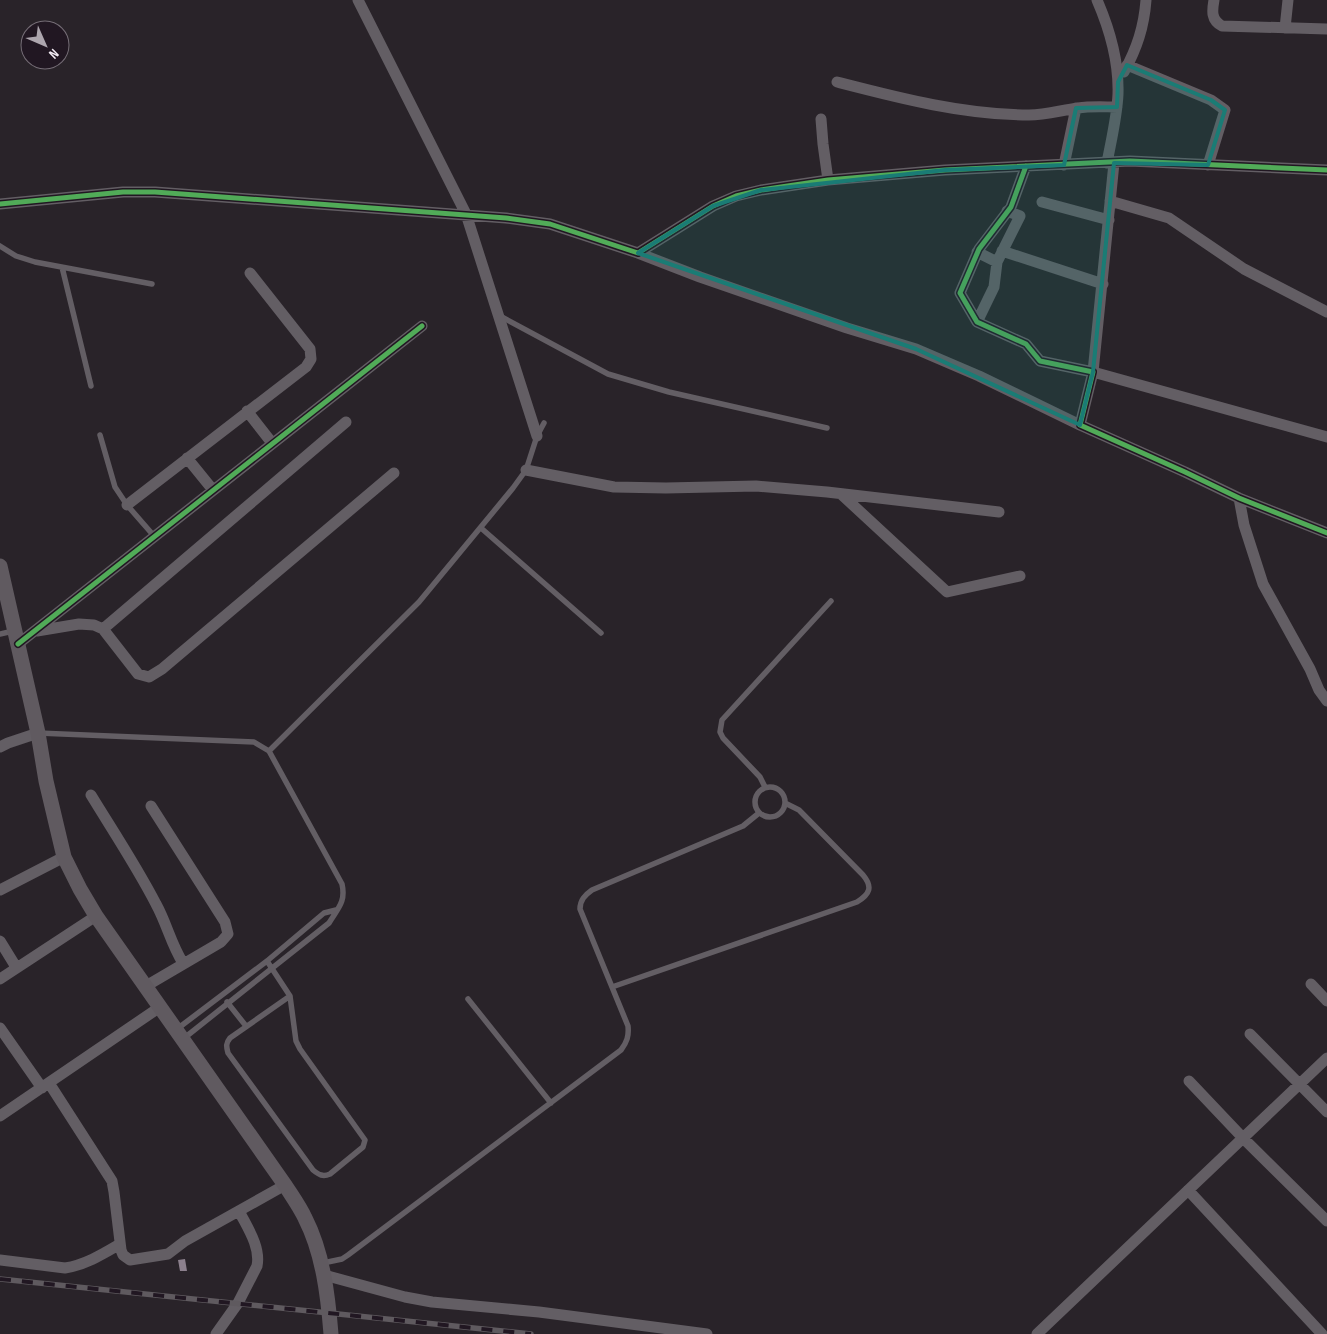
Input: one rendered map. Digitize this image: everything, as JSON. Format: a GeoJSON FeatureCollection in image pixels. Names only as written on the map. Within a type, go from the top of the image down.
{"type":"FeatureCollection","features":[{"type":"Feature","properties":{"kind":"main road"},"geometry":{"type":"LineString","coordinates":[[0,566],[64,857],[96,916],[285,1185],[305,1218],[312,1232],[322,1269],[331,1334]]}},
{"type":"Feature","properties":{"kind":"street"},"geometry":{"type":"LineString","coordinates":[[358,0],[466,214],[537,436]]}},
{"type":"Feature","properties":{"kind":"street"},"geometry":{"type":"LineString","coordinates":[[1080,425],[1094,372],[1109,220],[1110,163],[1118,82],[1117,63],[1112,41],[1097,0]]}},
{"type":"Feature","properties":{"kind":"street"},"geometry":{"type":"LineString","coordinates":[[1118,82],[1136,48],[1144,25],[1146,0]]}},
{"type":"Feature","properties":{"kind":"street"},"geometry":{"type":"LineString","coordinates":[[1214,0],[1213,18],[1215,22],[1222,26],[1327,29]]}},
{"type":"Feature","properties":{"kind":"street"},"geometry":{"type":"LineString","coordinates":[[1285,28],[1288,0]]}},
{"type":"Feature","properties":{"kind":"street"},"geometry":{"type":"LineString","coordinates":[[1127,65],[1211,100],[1225,110],[1208,165]]}},
{"type":"Feature","properties":{"kind":"street"},"geometry":{"type":"LineString","coordinates":[[837,82],[896,97],[987,112],[1038,115],[1076,108],[1117,107]]}},
{"type":"Feature","properties":{"kind":"street"},"geometry":{"type":"LineString","coordinates":[[1064,165],[1076,108]]}},
{"type":"Feature","properties":{"kind":"street"},"geometry":{"type":"LineString","coordinates":[[821,119],[828,180]]}},
{"type":"Feature","properties":{"kind":"street"},"geometry":{"type":"LineString","coordinates":[[638,253],[713,206],[736,196],[761,190],[828,180],[945,170],[1130,161],[1327,170]]}},
{"type":"Feature","properties":{"kind":"street"},"geometry":{"type":"LineString","coordinates":[[1026,166],[1007,211],[977,252],[960,293],[977,322],[1026,344],[1040,361],[1094,372],[1327,437]]}},
{"type":"Feature","properties":{"kind":"street"},"geometry":{"type":"LineString","coordinates":[[0,204],[123,192],[155,192],[466,214],[550,224],[638,253],[700,277],[847,328],[916,349],[979,376],[1239,498],[1327,533]]}},
{"type":"Feature","properties":{"kind":"street"},"geometry":{"type":"LineString","coordinates":[[1042,202],[1109,220]]}},
{"type":"Feature","properties":{"kind":"street"},"geometry":{"type":"LineString","coordinates":[[1110,202],[1169,218],[1244,269],[1327,312]]}},
{"type":"Feature","properties":{"kind":"street"},"geometry":{"type":"LineString","coordinates":[[977,322],[994,287],[997,262],[1020,216],[1007,211]]}},
{"type":"Feature","properties":{"kind":"street"},"geometry":{"type":"LineString","coordinates":[[1002,251],[1102,284]]}},
{"type":"Feature","properties":{"kind":"street"},"geometry":{"type":"LineString","coordinates":[[977,252],[997,262]]}},
{"type":"Feature","properties":{"kind":"street"},"geometry":{"type":"LineString","coordinates":[[127,505],[306,367],[311,360],[310,349],[250,273]]}},
{"type":"Feature","properties":{"kind":"street"},"geometry":{"type":"LineString","coordinates":[[35,631],[422,326]]}},
{"type":"Feature","properties":{"kind":"street"},"geometry":{"type":"LineString","coordinates":[[247,411],[272,443]]}},
{"type":"Feature","properties":{"kind":"street"},"geometry":{"type":"LineString","coordinates":[[103,629],[346,422]]}},
{"type":"Feature","properties":{"kind":"street"},"geometry":{"type":"LineString","coordinates":[[187,458],[213,490]]}},
{"type":"Feature","properties":{"kind":"street"},"geometry":{"type":"LineString","coordinates":[[526,470],[614,487],[756,486],[999,512]]}},
{"type":"Feature","properties":{"kind":"street"},"geometry":{"type":"LineString","coordinates":[[17,637],[35,631],[79,624],[94,625],[103,629],[138,674],[150,678],[394,473]]}},
{"type":"Feature","properties":{"kind":"street"},"geometry":{"type":"LineString","coordinates":[[841,494],[948,592],[1020,576]]}},
{"type":"Feature","properties":{"kind":"street"},"geometry":{"type":"LineString","coordinates":[[1239,498],[1244,526],[1263,584],[1310,669],[1319,690],[1327,700]]}},
{"type":"Feature","properties":{"kind":"street"},"geometry":{"type":"LineString","coordinates":[[0,747],[38,733]]}},
{"type":"Feature","properties":{"kind":"street"},"geometry":{"type":"LineString","coordinates":[[92,795],[149,890],[165,921],[174,949],[183,963]]}},
{"type":"Feature","properties":{"kind":"street"},"geometry":{"type":"LineString","coordinates":[[146,986],[221,942],[228,934],[225,922],[151,806]]}},
{"type":"Feature","properties":{"kind":"street"},"geometry":{"type":"LineString","coordinates":[[0,890],[64,857]]}},
{"type":"Feature","properties":{"kind":"street"},"geometry":{"type":"LineString","coordinates":[[0,979],[96,916]]}},
{"type":"Feature","properties":{"kind":"street"},"geometry":{"type":"LineString","coordinates":[[0,941],[16,967]]}},
{"type":"Feature","properties":{"kind":"street"},"geometry":{"type":"LineString","coordinates":[[1311,984],[1327,1001]]}},
{"type":"Feature","properties":{"kind":"street"},"geometry":{"type":"LineString","coordinates":[[0,1116],[160,1007]]}},
{"type":"Feature","properties":{"kind":"street"},"geometry":{"type":"LineString","coordinates":[[0,1028],[46,1085],[112,1181],[120,1244],[123,1255],[130,1260],[168,1254],[185,1241],[285,1185]]}},
{"type":"Feature","properties":{"kind":"street"},"geometry":{"type":"LineString","coordinates":[[1250,1034],[1327,1112]]}},
{"type":"Feature","properties":{"kind":"street"},"geometry":{"type":"LineString","coordinates":[[1037,1334],[1327,1058]]}},
{"type":"Feature","properties":{"kind":"street"},"geometry":{"type":"LineString","coordinates":[[1189,1081],[1243,1138],[1327,1221]]}},
{"type":"Feature","properties":{"kind":"street"},"geometry":{"type":"LineString","coordinates":[[1188,1190],[1322,1334]]}},
{"type":"Feature","properties":{"kind":"street"},"geometry":{"type":"LineString","coordinates":[[216,1334],[238,1303],[257,1266],[256,1246],[239,1211]]}},
{"type":"Feature","properties":{"kind":"street"},"geometry":{"type":"LineString","coordinates":[[0,1260],[65,1268],[90,1260],[120,1244]]}},
{"type":"Feature","properties":{"kind":"street"},"geometry":{"type":"LineString","coordinates":[[322,1269],[405,1297],[432,1302],[539,1312],[707,1334]]}},
{"type":"Feature","properties":{"kind":"lane"},"geometry":{"type":"LineString","coordinates":[[0,246],[16,256],[152,284]]}},
{"type":"Feature","properties":{"kind":"lane"},"geometry":{"type":"LineString","coordinates":[[62,267],[91,386]]}},
{"type":"Feature","properties":{"kind":"lane"},"geometry":{"type":"LineString","coordinates":[[497,314],[608,374],[669,392],[827,428]]}},
{"type":"Feature","properties":{"kind":"lane"},"geometry":{"type":"LineString","coordinates":[[269,751],[419,602],[481,528],[526,470],[537,436],[544,423]]}},
{"type":"Feature","properties":{"kind":"lane"},"geometry":{"type":"LineString","coordinates":[[100,435],[115,487],[127,505],[154,536]]}},
{"type":"Feature","properties":{"kind":"lane"},"geometry":{"type":"LineString","coordinates":[[481,528],[601,633]]}},
{"type":"Feature","properties":{"kind":"lane"},"geometry":{"type":"LineString","coordinates":[[765,787],[760,777],[723,738],[720,727],[722,720],[831,600]]}},
{"type":"Feature","properties":{"kind":"lane"},"geometry":{"type":"LineString","coordinates":[[0,634],[17,637]]}},
{"type":"Feature","properties":{"kind":"lane"},"geometry":{"type":"LineString","coordinates":[[38,733],[254,742],[269,751],[342,884],[344,891],[342,902],[329,923],[228,1004],[180,1035]]}},
{"type":"Feature","properties":{"kind":"lane"},"geometry":{"type":"LineString","coordinates":[[765,787],[771,787],[783,793],[786,803],[782,812],[778,815],[768,817],[759,813],[756,808],[755,798],[765,787]]}},
{"type":"Feature","properties":{"kind":"lane"},"geometry":{"type":"LineString","coordinates":[[612,988],[857,902],[866,897],[869,889],[868,882],[863,875],[799,810],[786,803]]}},
{"type":"Feature","properties":{"kind":"lane"},"geometry":{"type":"LineString","coordinates":[[322,1269],[348,1255],[621,1050],[626,1043],[629,1034],[628,1026],[580,909],[583,898],[592,890],[743,826],[759,813]]}},
{"type":"Feature","properties":{"kind":"lane"},"geometry":{"type":"LineString","coordinates":[[180,1035],[222,995],[267,961],[324,913],[336,910]]}},
{"type":"Feature","properties":{"kind":"lane"},"geometry":{"type":"LineString","coordinates":[[267,961],[290,996],[296,1041],[300,1049],[365,1140],[363,1147],[325,1176],[321,1176],[313,1170],[228,1053],[226,1042],[230,1038],[290,996]]}},
{"type":"Feature","properties":{"kind":"lane"},"geometry":{"type":"LineString","coordinates":[[222,995],[246,1026]]}},
{"type":"Feature","properties":{"kind":"lane"},"geometry":{"type":"LineString","coordinates":[[468,999],[551,1103]]}},
{"type":"Feature","properties":{"kind":"highlighted area"},"geometry":{"type":"Polygon","coordinates":[[[1127,65],[1211,100],[1225,110],[1208,165],[1114,163],[1093,372],[1080,425],[916,349],[638,253],[713,206],[761,190],[945,170],[1064,165],[1076,108],[1117,107],[1118,82],[1127,65]]]}},
{"type":"Feature","properties":{"kind":"building"},"geometry":{"type":"Polygon","coordinates":[[[185,1259],[187,1271],[180,1271],[178,1260],[185,1259]]]}},
{"type":"Feature","properties":{"kind":"railway"},"geometry":{"type":"LineString","coordinates":[[0,1279],[531,1334]]}},
{"type":"Feature","properties":{"kind":"cycle path"},"geometry":{"type":"LineString","coordinates":[[0,204],[123,192],[155,192],[506,218],[550,224],[638,253],[713,206],[736,196],[761,190],[828,180],[945,170],[1130,161],[1327,170]]}},
{"type":"Feature","properties":{"kind":"cycle path"},"geometry":{"type":"LineString","coordinates":[[1026,166],[1011,207],[979,249],[960,293],[977,322],[1026,344],[1040,361],[1093,372],[1080,425],[1239,498],[1327,533]]}},
{"type":"Feature","properties":{"kind":"cycle path"},"geometry":{"type":"LineString","coordinates":[[18,644],[422,326]]}}]}
